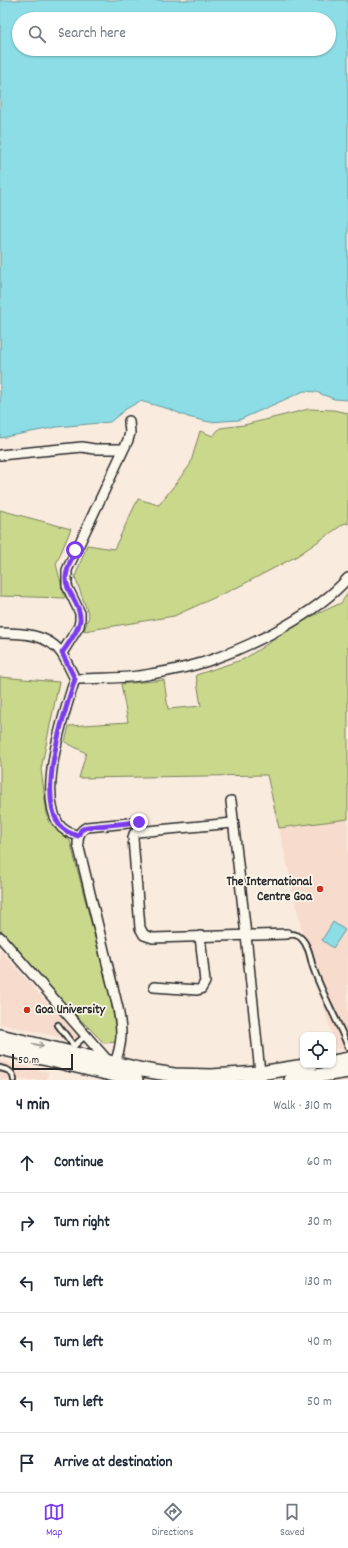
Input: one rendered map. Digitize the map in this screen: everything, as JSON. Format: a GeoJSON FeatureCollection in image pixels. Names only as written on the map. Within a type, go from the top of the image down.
{"type":"FeatureCollection","features":[{"type":"Feature","properties":{"kind":"main road"},"geometry":{"type":"LineString","coordinates":[[0,1036],[115,1070],[136,1080]]}},
{"type":"Feature","properties":{"kind":"main road"},"geometry":{"type":"LineString","coordinates":[[0,1048],[115,1070],[143,1070],[174,1074],[211,1076],[260,1073],[300,1067]]}},
{"type":"Feature","properties":{"kind":"main road"},"geometry":{"type":"LineString","coordinates":[[336,1061],[348,1059]]}},
{"type":"Feature","properties":{"kind":"main road"},"geometry":{"type":"LineString","coordinates":[[291,1080],[348,1071]]}},
{"type":"Feature","properties":{"kind":"street"},"geometry":{"type":"LineString","coordinates":[[62,653],[80,620],[80,613],[67,586],[67,570],[130,433],[129,421]]}},
{"type":"Feature","properties":{"kind":"street"},"geometry":{"type":"LineString","coordinates":[[0,456],[82,447],[94,449],[123,449]]}},
{"type":"Feature","properties":{"kind":"street"},"geometry":{"type":"LineString","coordinates":[[75,679],[150,675],[207,662],[253,642],[291,623],[338,590],[348,578]]}},
{"type":"Feature","properties":{"kind":"street"},"geometry":{"type":"LineString","coordinates":[[0,633],[22,633],[45,639],[62,653],[75,679],[59,733],[51,769],[51,802],[58,823],[65,831],[78,836]]}},
{"type":"Feature","properties":{"kind":"street"},"geometry":{"type":"LineString","coordinates":[[230,801],[246,935],[260,1073]]}},
{"type":"Feature","properties":{"kind":"street"},"geometry":{"type":"LineString","coordinates":[[115,1070],[121,1045],[122,1029],[78,844],[78,836],[81,830],[87,827],[139,822]]}},
{"type":"Feature","properties":{"kind":"street"},"geometry":{"type":"LineString","coordinates":[[233,823],[137,832],[134,834],[133,838],[140,928],[144,935],[153,938],[287,934]]}},
{"type":"Feature","properties":{"kind":"street"},"geometry":{"type":"LineString","coordinates":[[154,987],[197,990],[202,989],[205,982],[200,936]]}},
{"type":"Feature","properties":{"kind":"street"},"geometry":{"type":"LineString","coordinates":[[0,937],[115,1070]]}},
{"type":"Feature","properties":{"kind":"lane"},"geometry":{"type":"LineString","coordinates":[[287,934],[296,935],[307,945],[318,983],[340,1025],[348,1047]]}},
{"type":"Feature","properties":{"kind":"lane"},"geometry":{"type":"LineString","coordinates":[[58,1025],[74,1046],[86,1036]]}},
{"type":"Feature","properties":{"kind":"lane"},"geometry":{"type":"LineString","coordinates":[[0,1068],[9,1070],[13,1073],[14,1080]]}},
{"type":"Feature","properties":{"kind":"shaded area","name":"The International Centre Goa"},"geometry":{"type":"Polygon","coordinates":[[[348,819],[348,1048],[337,1050],[336,1032],[331,1032],[306,950],[279,828],[348,819]]]}},
{"type":"Feature","properties":{"kind":"shaded area","name":"Goa University"},"geometry":{"type":"Polygon","coordinates":[[[0,949],[41,996],[86,1043],[0,1024],[0,949]]]}},
{"type":"Feature","properties":{"kind":"shaded area"},"geometry":{"type":"Polygon","coordinates":[[[0,1061],[48,1072],[47,1080],[0,1080],[0,1061]]]}},
{"type":"Feature","properties":{"kind":"green space"},"geometry":{"type":"Polygon","coordinates":[[[309,409],[333,410],[348,413],[348,524],[345,523],[297,556],[238,587],[174,616],[84,631],[89,616],[75,577],[87,545],[114,549],[138,499],[159,505],[190,465],[200,431],[213,436],[220,428],[244,425],[309,409]]]}},
{"type":"Feature","properties":{"kind":"green space"},"geometry":{"type":"Polygon","coordinates":[[[0,510],[71,529],[56,564],[65,598],[0,596],[0,510]]]}},
{"type":"Feature","properties":{"kind":"green space"},"geometry":{"type":"Polygon","coordinates":[[[348,593],[348,819],[279,828],[267,775],[79,778],[86,753],[65,742],[69,726],[128,722],[121,684],[164,680],[168,709],[201,706],[196,675],[244,659],[304,620],[341,603],[348,593]]]}},
{"type":"Feature","properties":{"kind":"green space"},"geometry":{"type":"Polygon","coordinates":[[[0,677],[59,682],[41,769],[48,821],[70,841],[110,996],[118,1042],[104,1043],[68,1007],[0,929],[0,677]]]}},
{"type":"Feature","properties":{"kind":"water"},"geometry":{"type":"Polygon","coordinates":[[[0,0],[348,0],[348,400],[334,399],[316,392],[304,391],[239,420],[209,422],[188,417],[169,409],[140,401],[126,409],[110,422],[57,427],[0,438],[0,0]]]}},
{"type":"Feature","properties":{"kind":"water"},"geometry":{"type":"Polygon","coordinates":[[[333,922],[345,930],[333,948],[322,940],[333,922]]]}},
{"type":"Feature","properties":{"kind":"place","name":"The International Centre Goa"},"geometry":{"type":"Point","coordinates":[320,889]}},
{"type":"Feature","properties":{"kind":"place","name":"Goa University"},"geometry":{"type":"Point","coordinates":[27,1010]}},
{"type":"Feature","properties":{"kind":"route"},"geometry":{"type":"LineString","coordinates":[[75,550],[67,570],[66,577],[67,586],[80,613],[80,620],[62,653],[75,679],[59,733],[51,769],[51,802],[54,815],[58,823],[65,831],[78,836],[81,830],[87,827],[139,822]]}}]}
